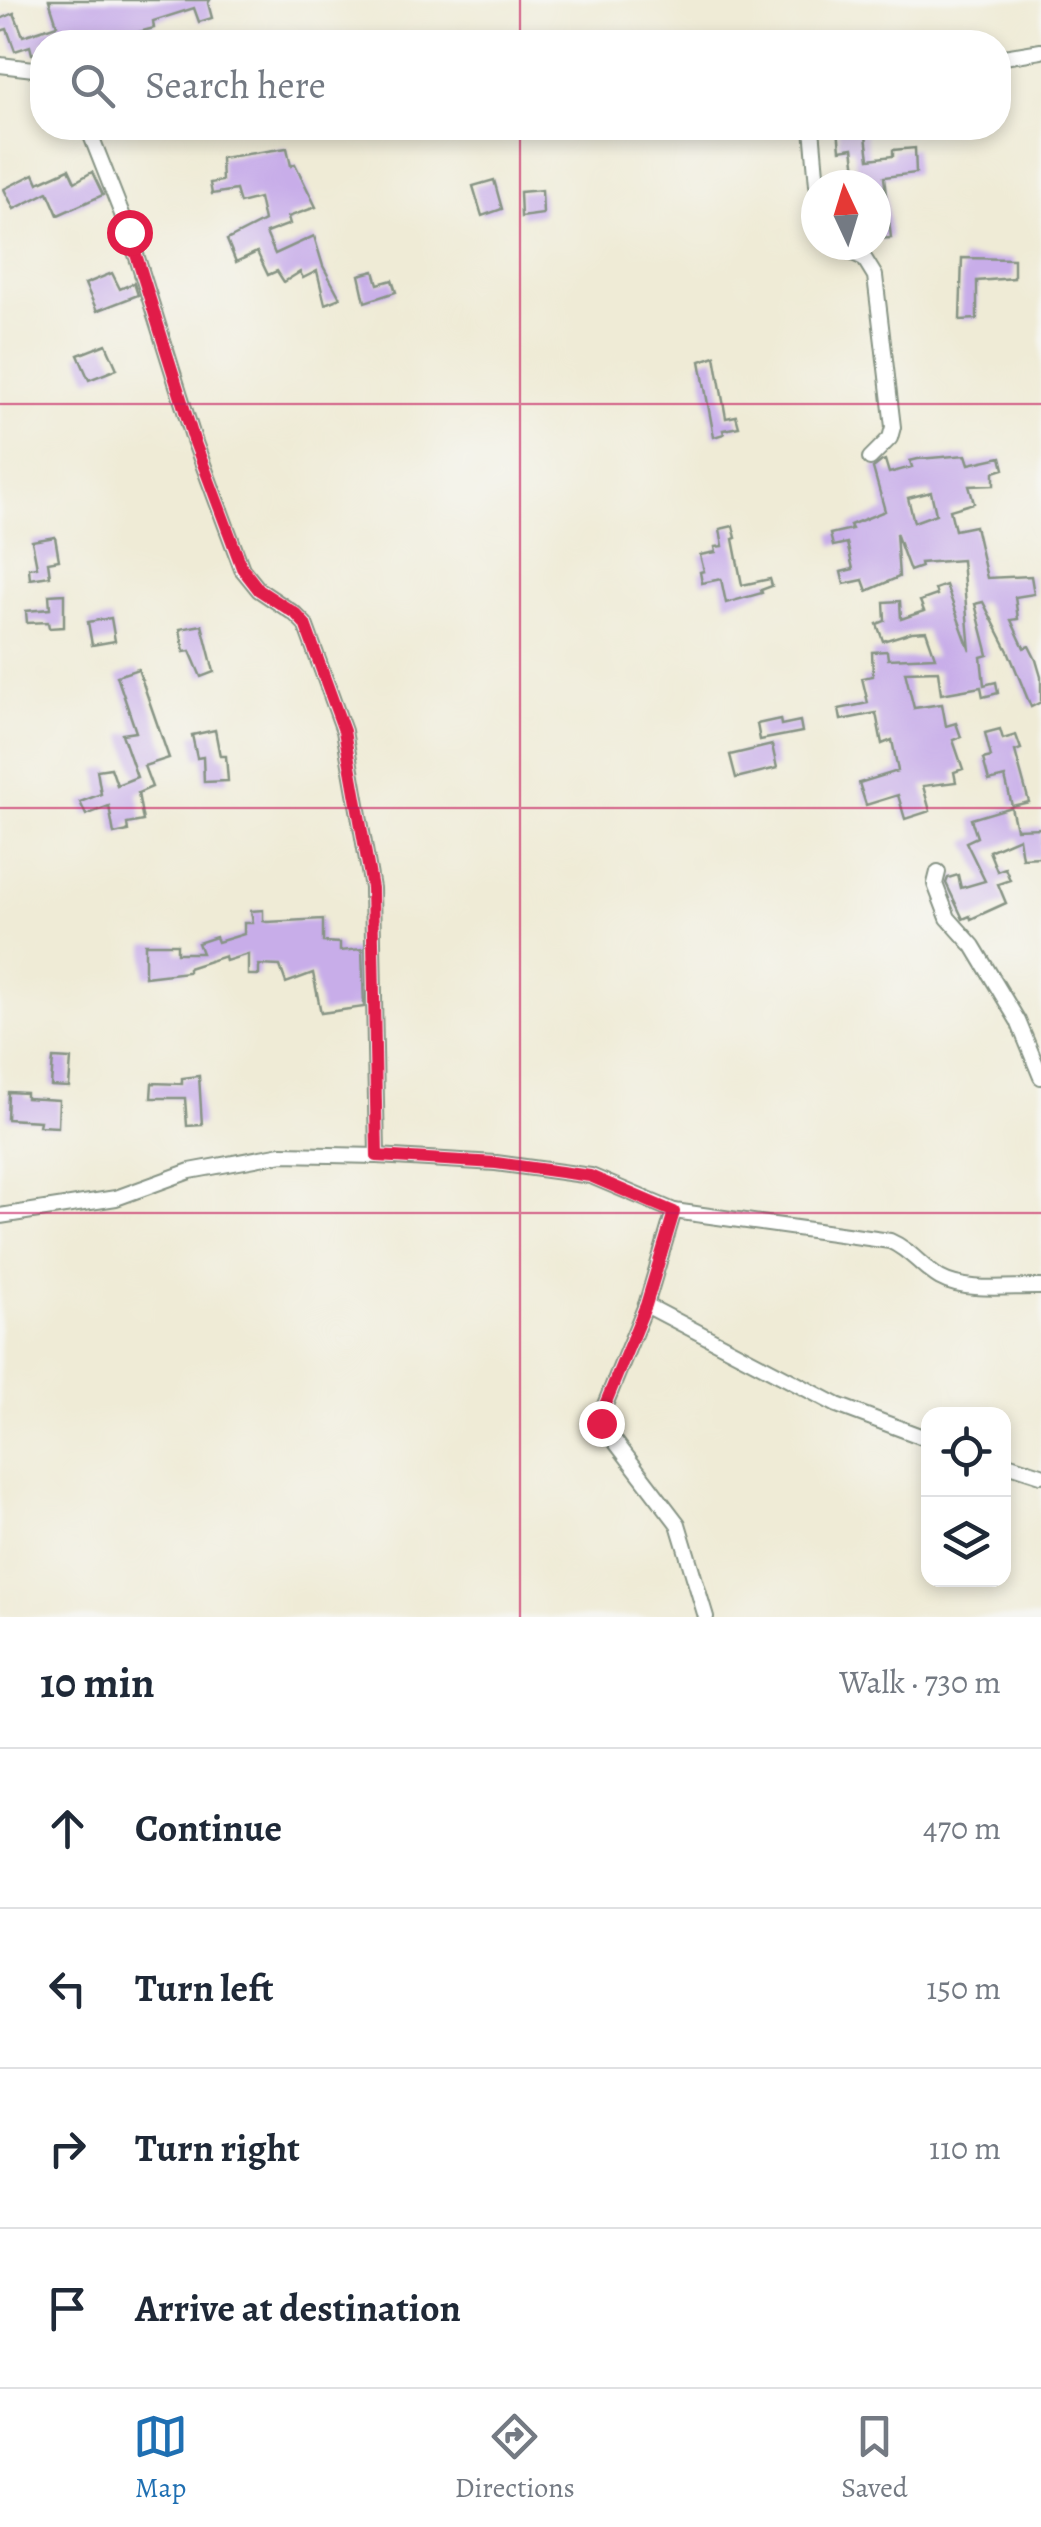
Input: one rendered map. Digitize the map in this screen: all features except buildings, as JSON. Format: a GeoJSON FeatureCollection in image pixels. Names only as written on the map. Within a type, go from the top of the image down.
{"type":"FeatureCollection","features":[{"type":"Feature","properties":{"kind":"street"},"geometry":{"type":"LineString","coordinates":[[1011,56],[1041,51]]}},
{"type":"Feature","properties":{"kind":"street"},"geometry":{"type":"LineString","coordinates":[[0,65],[30,69]]}},
{"type":"Feature","properties":{"kind":"street"},"geometry":{"type":"LineString","coordinates":[[93,140],[129,232],[194,440],[242,568],[259,590],[305,624],[344,731],[372,888],[377,1156]]}},
{"type":"Feature","properties":{"kind":"street"},"geometry":{"type":"LineString","coordinates":[[813,140],[816,170]]}},
{"type":"Feature","properties":{"kind":"street"},"geometry":{"type":"LineString","coordinates":[[865,260],[875,276],[893,427],[890,438],[870,458]]}},
{"type":"Feature","properties":{"kind":"street"},"geometry":{"type":"LineString","coordinates":[[938,872],[935,884],[948,918],[973,946],[1018,1021],[1041,1077]]}},
{"type":"Feature","properties":{"kind":"street"},"geometry":{"type":"LineString","coordinates":[[0,1216],[116,1198],[190,1171],[282,1154],[496,1163],[590,1176],[674,1212],[890,1241],[906,1248],[946,1282],[1041,1287]]}},
{"type":"Feature","properties":{"kind":"street"},"geometry":{"type":"LineString","coordinates":[[674,1212],[646,1305],[601,1423],[678,1524],[706,1617]]}},
{"type":"Feature","properties":{"kind":"street"},"geometry":{"type":"LineString","coordinates":[[646,1305],[837,1405],[921,1436]]}},
{"type":"Feature","properties":{"kind":"street"},"geometry":{"type":"LineString","coordinates":[[1011,1465],[1041,1475]]}},
{"type":"Feature","properties":{"kind":"route"},"geometry":{"type":"LineString","coordinates":[[129,232],[194,440],[242,568],[259,590],[305,624],[344,731],[372,888],[377,1156],[496,1163],[590,1176],[674,1212],[646,1305],[601,1423]]}}]}
